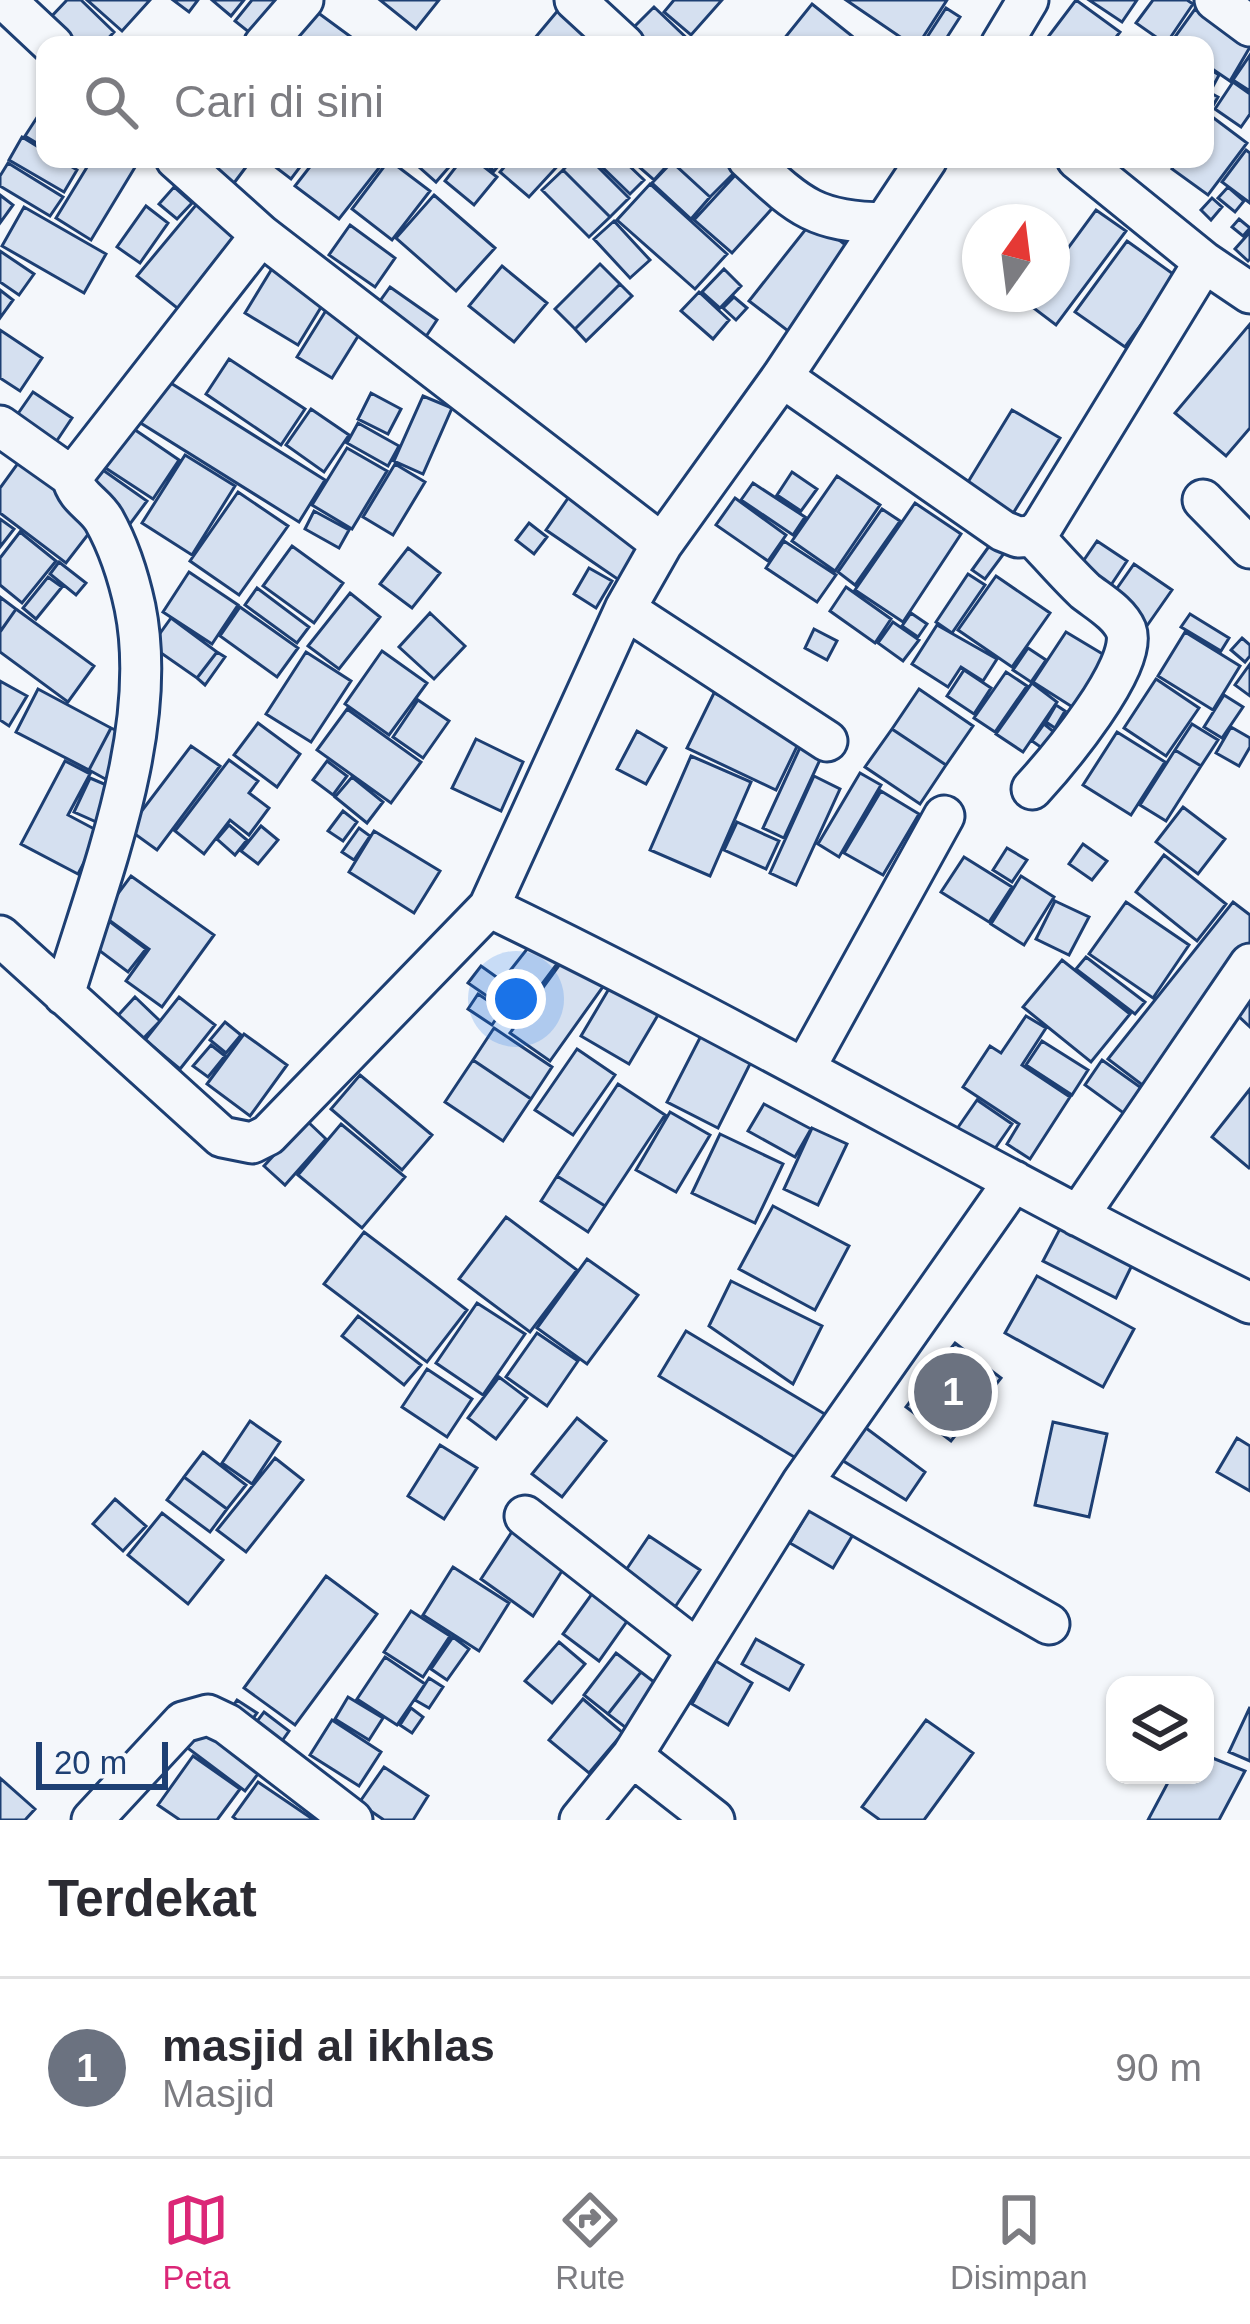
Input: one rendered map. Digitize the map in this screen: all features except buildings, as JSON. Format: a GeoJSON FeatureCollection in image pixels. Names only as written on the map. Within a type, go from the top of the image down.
{"type":"FeatureCollection","features":[{"type":"Feature","properties":{"kind":"street"},"geometry":{"type":"LineString","coordinates":[[4,0],[43,36]]}},
{"type":"Feature","properties":{"kind":"street"},"geometry":{"type":"LineString","coordinates":[[272,36],[303,0]]}},
{"type":"Feature","properties":{"kind":"street"},"geometry":{"type":"LineString","coordinates":[[575,0],[614,36]]}},
{"type":"Feature","properties":{"kind":"street"},"geometry":{"type":"LineString","coordinates":[[1006,36],[1028,0]]}},
{"type":"Feature","properties":{"kind":"street"},"geometry":{"type":"LineString","coordinates":[[1215,0],[1250,26]]}},
{"type":"Feature","properties":{"kind":"street"},"geometry":{"type":"LineString","coordinates":[[186,168],[261,236],[662,544]]}},
{"type":"Feature","properties":{"kind":"street"},"geometry":{"type":"LineString","coordinates":[[758,168],[791,199],[817,215],[884,223]]}},
{"type":"Feature","properties":{"kind":"street"},"geometry":{"type":"LineString","coordinates":[[0,936],[222,1137],[252,1142],[268,1135],[489,907],[625,609],[662,544],[782,377],[921,168]]}},
{"type":"Feature","properties":{"kind":"street"},"geometry":{"type":"LineString","coordinates":[[1088,168],[1250,293]]}},
{"type":"Feature","properties":{"kind":"street"},"geometry":{"type":"LineString","coordinates":[[72,477],[261,236]]}},
{"type":"Feature","properties":{"kind":"street"},"geometry":{"type":"LineString","coordinates":[[1033,536],[1204,262]]}},
{"type":"Feature","properties":{"kind":"street"},"geometry":{"type":"LineString","coordinates":[[782,377],[1003,530],[1018,537],[1033,536],[1125,628],[1128,642],[1120,667],[1067,750],[1032,789]]}},
{"type":"Feature","properties":{"kind":"street"},"geometry":{"type":"LineString","coordinates":[[0,426],[72,477],[79,496],[104,520],[135,609],[138,724],[124,795],[64,995]]}},
{"type":"Feature","properties":{"kind":"street"},"geometry":{"type":"LineString","coordinates":[[1203,500],[1250,548]]}},
{"type":"Feature","properties":{"kind":"street"},"geometry":{"type":"LineString","coordinates":[[625,609],[827,741]]}},
{"type":"Feature","properties":{"kind":"street"},"geometry":{"type":"LineString","coordinates":[[805,1068],[944,816]]}},
{"type":"Feature","properties":{"kind":"street"},"geometry":{"type":"LineString","coordinates":[[489,907],[619,969],[1250,1303]]}},
{"type":"Feature","properties":{"kind":"street"},"geometry":{"type":"LineString","coordinates":[[1078,1216],[1250,964]]}},
{"type":"Feature","properties":{"kind":"street"},"geometry":{"type":"LineString","coordinates":[[580,1820],[632,1756],[802,1483],[1014,1181]]}},
{"type":"Feature","properties":{"kind":"street"},"geometry":{"type":"LineString","coordinates":[[802,1483],[1049,1624]]}},
{"type":"Feature","properties":{"kind":"street"},"geometry":{"type":"LineString","coordinates":[[525,1516],[698,1650]]}},
{"type":"Feature","properties":{"kind":"street"},"geometry":{"type":"LineString","coordinates":[[92,1820],[183,1722],[195,1715],[227,1724],[352,1820]]}},
{"type":"Feature","properties":{"kind":"street"},"geometry":{"type":"LineString","coordinates":[[632,1756],[714,1820]]}},
{"type":"Feature","properties":{"kind":"place","name":"masjid al ikhlas"},"geometry":{"type":"Point","coordinates":[953,1392]}}]}
